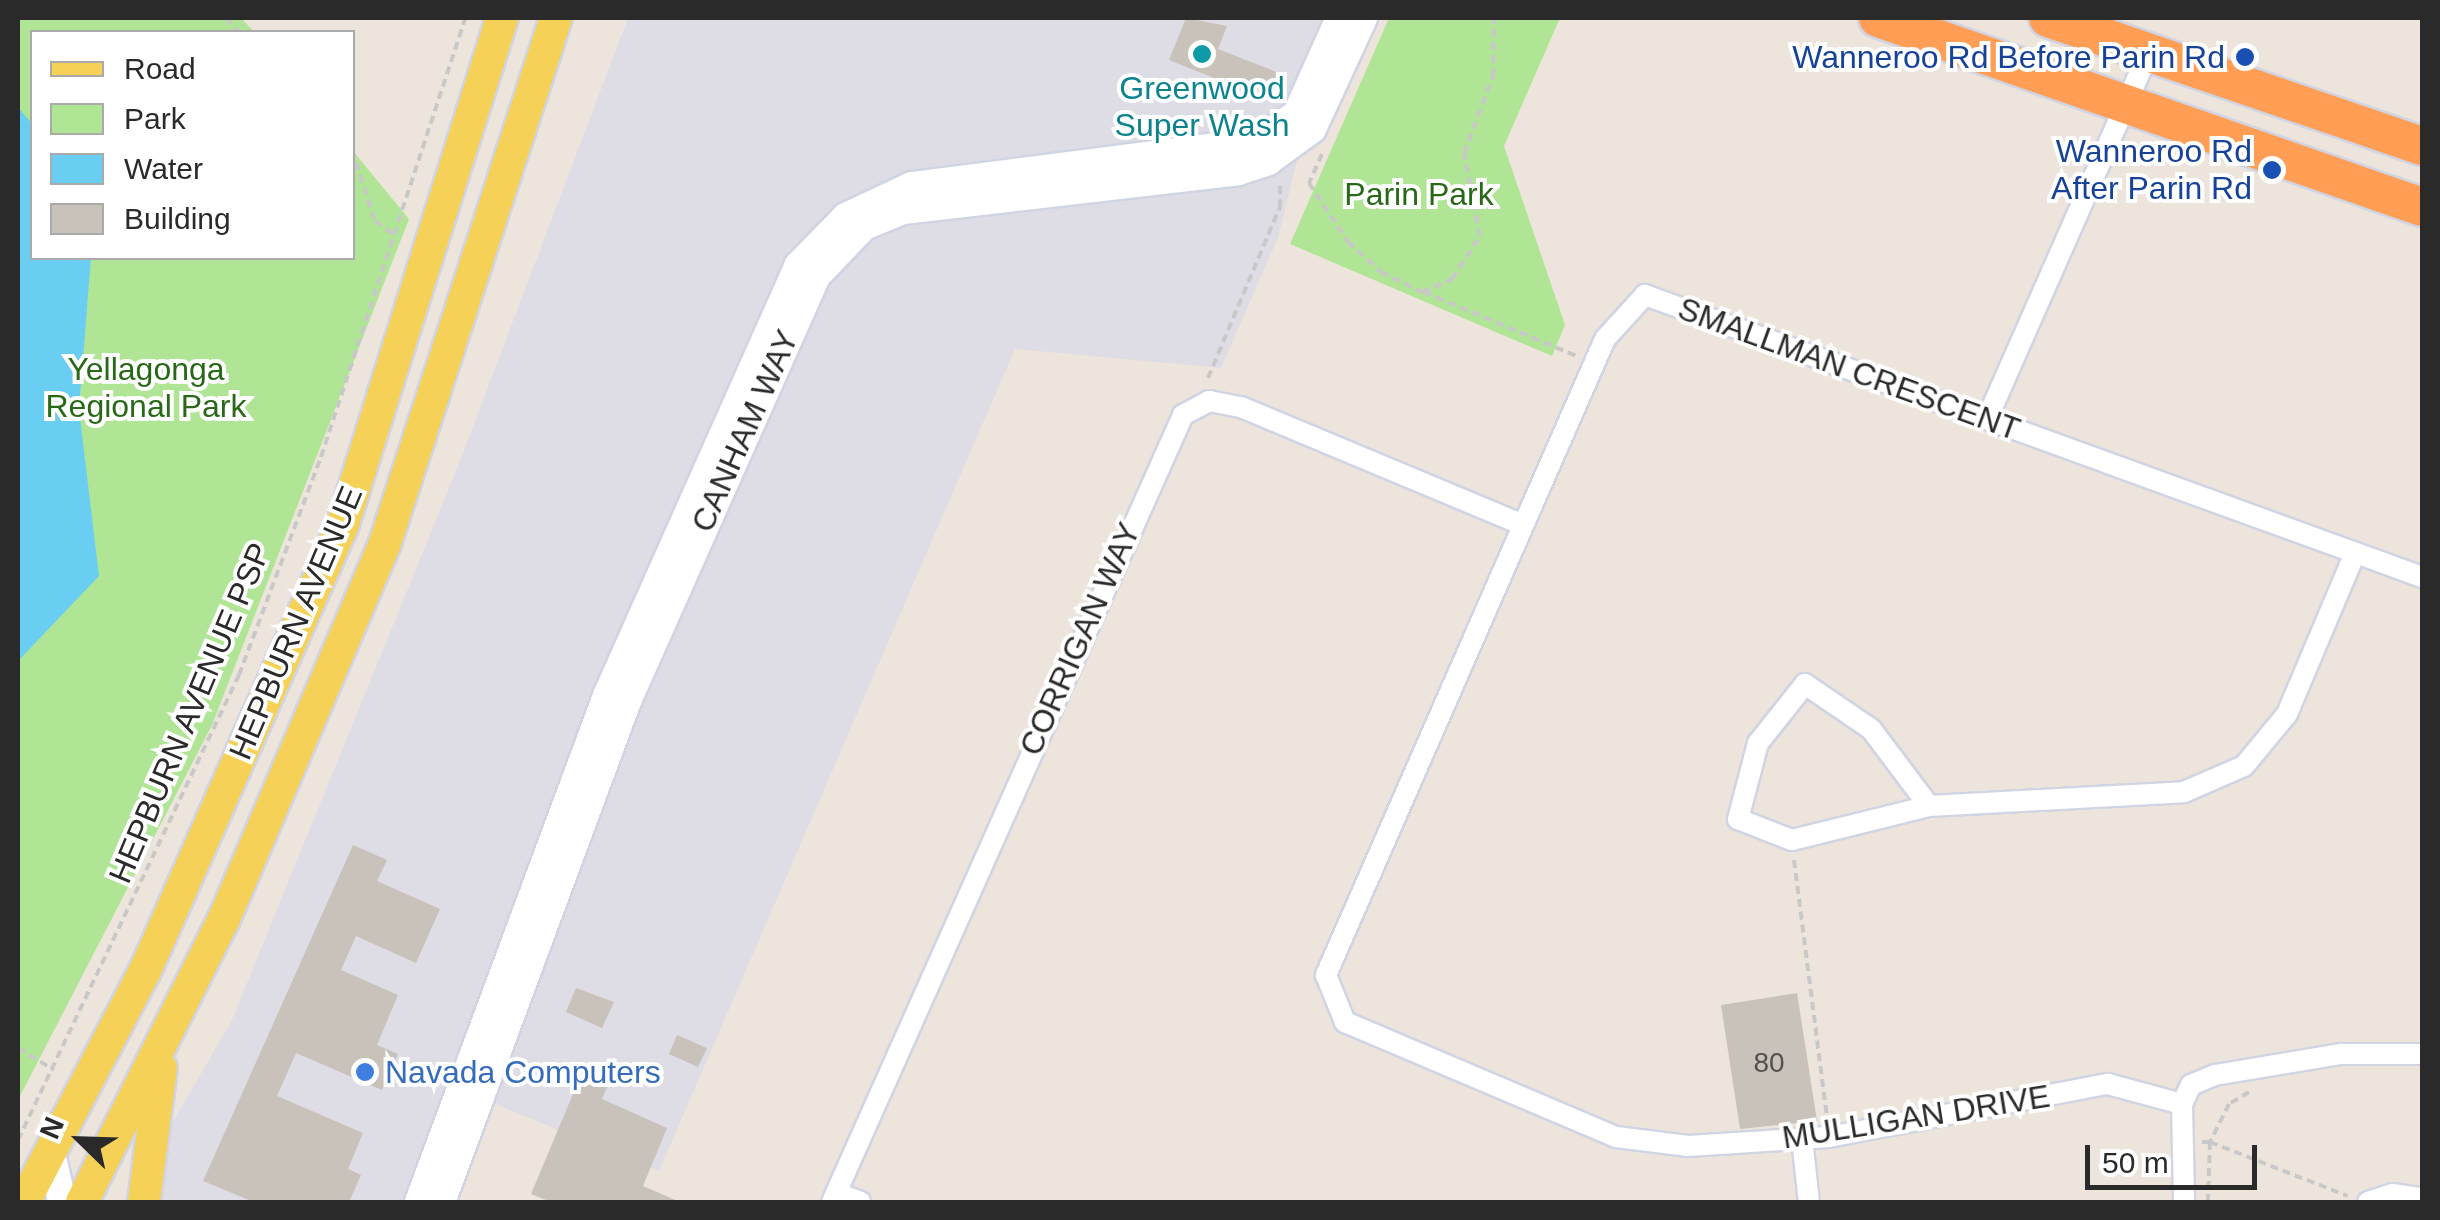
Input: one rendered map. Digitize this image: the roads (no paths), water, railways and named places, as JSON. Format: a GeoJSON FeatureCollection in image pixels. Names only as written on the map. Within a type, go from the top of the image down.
{"type":"FeatureCollection","features":[{"type":"Feature","properties":{"kind":"highway"},"geometry":{"type":"LineString","coordinates":[[1878,18],[2422,207]]}},
{"type":"Feature","properties":{"kind":"highway"},"geometry":{"type":"LineString","coordinates":[[2048,18],[2422,146]]}},
{"type":"Feature","properties":{"kind":"main road","name":"HEPBURN AVENUE"},"geometry":{"type":"LineString","coordinates":[[24,1202],[145,972],[342,527],[502,18]]}},
{"type":"Feature","properties":{"kind":"main road","name":"HEPBURN AVENUE"},"geometry":{"type":"LineString","coordinates":[[82,1202],[162,1048],[385,542],[556,18]]}},
{"type":"Feature","properties":{"kind":"main road","name":"CANHAM WAY"},"geometry":{"type":"LineString","coordinates":[[419,1202],[606,696],[798,266],[846,217],[912,186],[1258,142],[1296,114],[1340,18]]}},
{"type":"Feature","properties":{"kind":"main road","name":"CANHAM WAY"},"geometry":{"type":"LineString","coordinates":[[442,1202],[627,701],[817,275],[864,226],[903,210],[1238,171],[1268,161],[1312,130],[1362,18]]}},
{"type":"Feature","properties":{"kind":"main road"},"geometry":{"type":"LineString","coordinates":[[144,1202],[162,1048]]}},
{"type":"Feature","properties":{"kind":"main road"},"geometry":{"type":"LineString","coordinates":[[51,1154],[62,1202]]}},
{"type":"Feature","properties":{"kind":"street"},"geometry":{"type":"LineString","coordinates":[[1987,419],[2148,51]]}},
{"type":"Feature","properties":{"kind":"street","name":"SMALLMAN CRESCENT"},"geometry":{"type":"LineString","coordinates":[[1326,974],[1605,339],[1645,295],[2422,578]]}},
{"type":"Feature","properties":{"kind":"street","name":"CORRIGAN WAY"},"geometry":{"type":"LineString","coordinates":[[834,1198],[1158,462],[1196,406],[1241,408],[1524,525]]}},
{"type":"Feature","properties":{"kind":"street"},"geometry":{"type":"LineString","coordinates":[[1929,806],[1870,730],[1805,684],[1758,743],[1738,819],[1792,840],[1929,806],[2184,792],[2244,766],[2287,714],[2355,553]]}},
{"type":"Feature","properties":{"kind":"street","name":"MULLIGAN DRIVE"},"geometry":{"type":"LineString","coordinates":[[1326,974],[1345,1022],[1616,1137],[1688,1146],[1830,1137],[2108,1084],[2182,1104]]}},
{"type":"Feature","properties":{"kind":"street"},"geometry":{"type":"LineString","coordinates":[[2184,1202],[2182,1104],[2192,1085],[2216,1074],[2341,1054],[2422,1054]]}},
{"type":"Feature","properties":{"kind":"street"},"geometry":{"type":"LineString","coordinates":[[1802,1139],[1809,1202]]}},
{"type":"Feature","properties":{"kind":"street"},"geometry":{"type":"LineString","coordinates":[[2368,1202],[2392,1194],[2422,1198]]}},
{"type":"Feature","properties":{"kind":"street"},"geometry":{"type":"LineString","coordinates":[[834,1198],[860,1202]]}},
{"type":"Feature","properties":{"kind":"water"},"geometry":{"type":"Polygon","coordinates":[[[18,107],[30,122],[30,260],[91,260],[79,409],[99,576],[18,661],[18,107]]]}},
{"type":"Feature","properties":{"kind":"place","name":"Greenwood Super Wash"},"geometry":{"type":"Point","coordinates":[1202,54]}},
{"type":"Feature","properties":{"kind":"place","name":"Wanneroo Rd Before Parin Rd"},"geometry":{"type":"Point","coordinates":[2245,57]}},
{"type":"Feature","properties":{"kind":"place","name":"Wanneroo Rd After Parin Rd"},"geometry":{"type":"Point","coordinates":[2272,170]}},
{"type":"Feature","properties":{"kind":"place","name":"Navada Computers"},"geometry":{"type":"Point","coordinates":[365,1072]}},
{"type":"Feature","properties":{"kind":"park label","name":"Parin Park"},"geometry":{"type":"Point","coordinates":[1419,194]}},
{"type":"Feature","properties":{"kind":"park label","name":"Yellagonga Regional Park"},"geometry":{"type":"Point","coordinates":[146,388]}}]}
